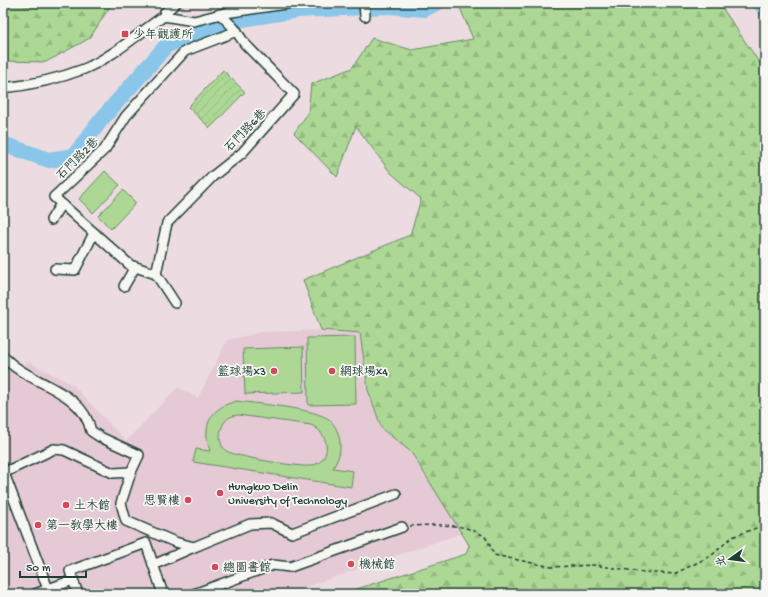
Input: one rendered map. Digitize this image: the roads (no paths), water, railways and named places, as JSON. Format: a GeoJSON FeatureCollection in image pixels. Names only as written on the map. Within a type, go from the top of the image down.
{"type":"FeatureCollection","features":[{"type":"Feature","properties":{"kind":"street"},"geometry":{"type":"LineString","coordinates":[[3,88],[33,85],[85,68],[108,54],[163,10],[176,3]]}},
{"type":"Feature","properties":{"kind":"street"},"geometry":{"type":"LineString","coordinates":[[163,10],[194,21],[220,14],[292,3]]}},
{"type":"Feature","properties":{"kind":"street"},"geometry":{"type":"LineString","coordinates":[[364,3],[365,16]]}},
{"type":"Feature","properties":{"kind":"street"},"geometry":{"type":"LineString","coordinates":[[220,14],[235,30]]}},
{"type":"Feature","properties":{"kind":"street","name":"石門路2巷"},"geometry":{"type":"LineString","coordinates":[[61,204],[54,197],[105,149],[126,116],[184,51],[235,30]]}},
{"type":"Feature","properties":{"kind":"street","name":"石門路6巷"},"geometry":{"type":"LineString","coordinates":[[156,274],[167,223],[213,176],[242,153],[294,94],[245,44],[235,30]]}},
{"type":"Feature","properties":{"kind":"street"},"geometry":{"type":"LineString","coordinates":[[51,220],[61,204],[130,265],[156,274],[175,303]]}},
{"type":"Feature","properties":{"kind":"street"},"geometry":{"type":"LineString","coordinates":[[55,269],[75,270],[94,233]]}},
{"type":"Feature","properties":{"kind":"street"},"geometry":{"type":"LineString","coordinates":[[124,286],[135,267]]}},
{"type":"Feature","properties":{"kind":"street"},"geometry":{"type":"LineString","coordinates":[[3,356],[10,364],[66,396],[82,409],[89,421],[91,431],[100,437],[139,455],[131,472],[121,503],[126,520],[175,542],[194,547]]}},
{"type":"Feature","properties":{"kind":"street"},"geometry":{"type":"LineString","coordinates":[[48,589],[3,473],[54,449],[64,450],[113,473],[131,472]]}},
{"type":"Feature","properties":{"kind":"street"},"geometry":{"type":"LineString","coordinates":[[153,565],[250,524],[271,523],[292,533],[396,494]]}},
{"type":"Feature","properties":{"kind":"street"},"geometry":{"type":"LineString","coordinates":[[194,594],[273,565],[290,567],[402,527]]}},
{"type":"Feature","properties":{"kind":"street"},"geometry":{"type":"LineString","coordinates":[[78,594],[70,571],[146,543],[163,594]]}},
{"type":"Feature","properties":{"kind":"street"},"geometry":{"type":"LineString","coordinates":[[35,594],[73,580]]}},
{"type":"Feature","properties":{"kind":"waterway"},"geometry":{"type":"LineString","coordinates":[[401,7],[403,3]]}},
{"type":"Feature","properties":{"kind":"waterway"},"geometry":{"type":"LineString","coordinates":[[3,144],[49,160],[74,156],[101,120],[167,45],[204,30],[242,19],[298,10],[389,6],[424,9],[436,3]]}},
{"type":"Feature","properties":{"kind":"waterway"},"geometry":{"type":"LineString","coordinates":[[761,3],[765,10]]}},
{"type":"Feature","properties":{"kind":"place","name":"少年觀護所"},"geometry":{"type":"Point","coordinates":[125,34]}},
{"type":"Feature","properties":{"kind":"place","name":"籃球場x3"},"geometry":{"type":"Point","coordinates":[274,371]}},
{"type":"Feature","properties":{"kind":"place","name":"網球場x4"},"geometry":{"type":"Point","coordinates":[332,371]}},
{"type":"Feature","properties":{"kind":"place","name":"Hungkuo Delin University of Technology"},"geometry":{"type":"Point","coordinates":[220,493]}},
{"type":"Feature","properties":{"kind":"place","name":"思賢樓"},"geometry":{"type":"Point","coordinates":[188,500]}},
{"type":"Feature","properties":{"kind":"place","name":"土木館"},"geometry":{"type":"Point","coordinates":[66,505]}},
{"type":"Feature","properties":{"kind":"place","name":"第一教學大樓"},"geometry":{"type":"Point","coordinates":[38,525]}},
{"type":"Feature","properties":{"kind":"place","name":"機械館"},"geometry":{"type":"Point","coordinates":[351,564]}},
{"type":"Feature","properties":{"kind":"place","name":"總圖書館"},"geometry":{"type":"Point","coordinates":[215,567]}}]}
